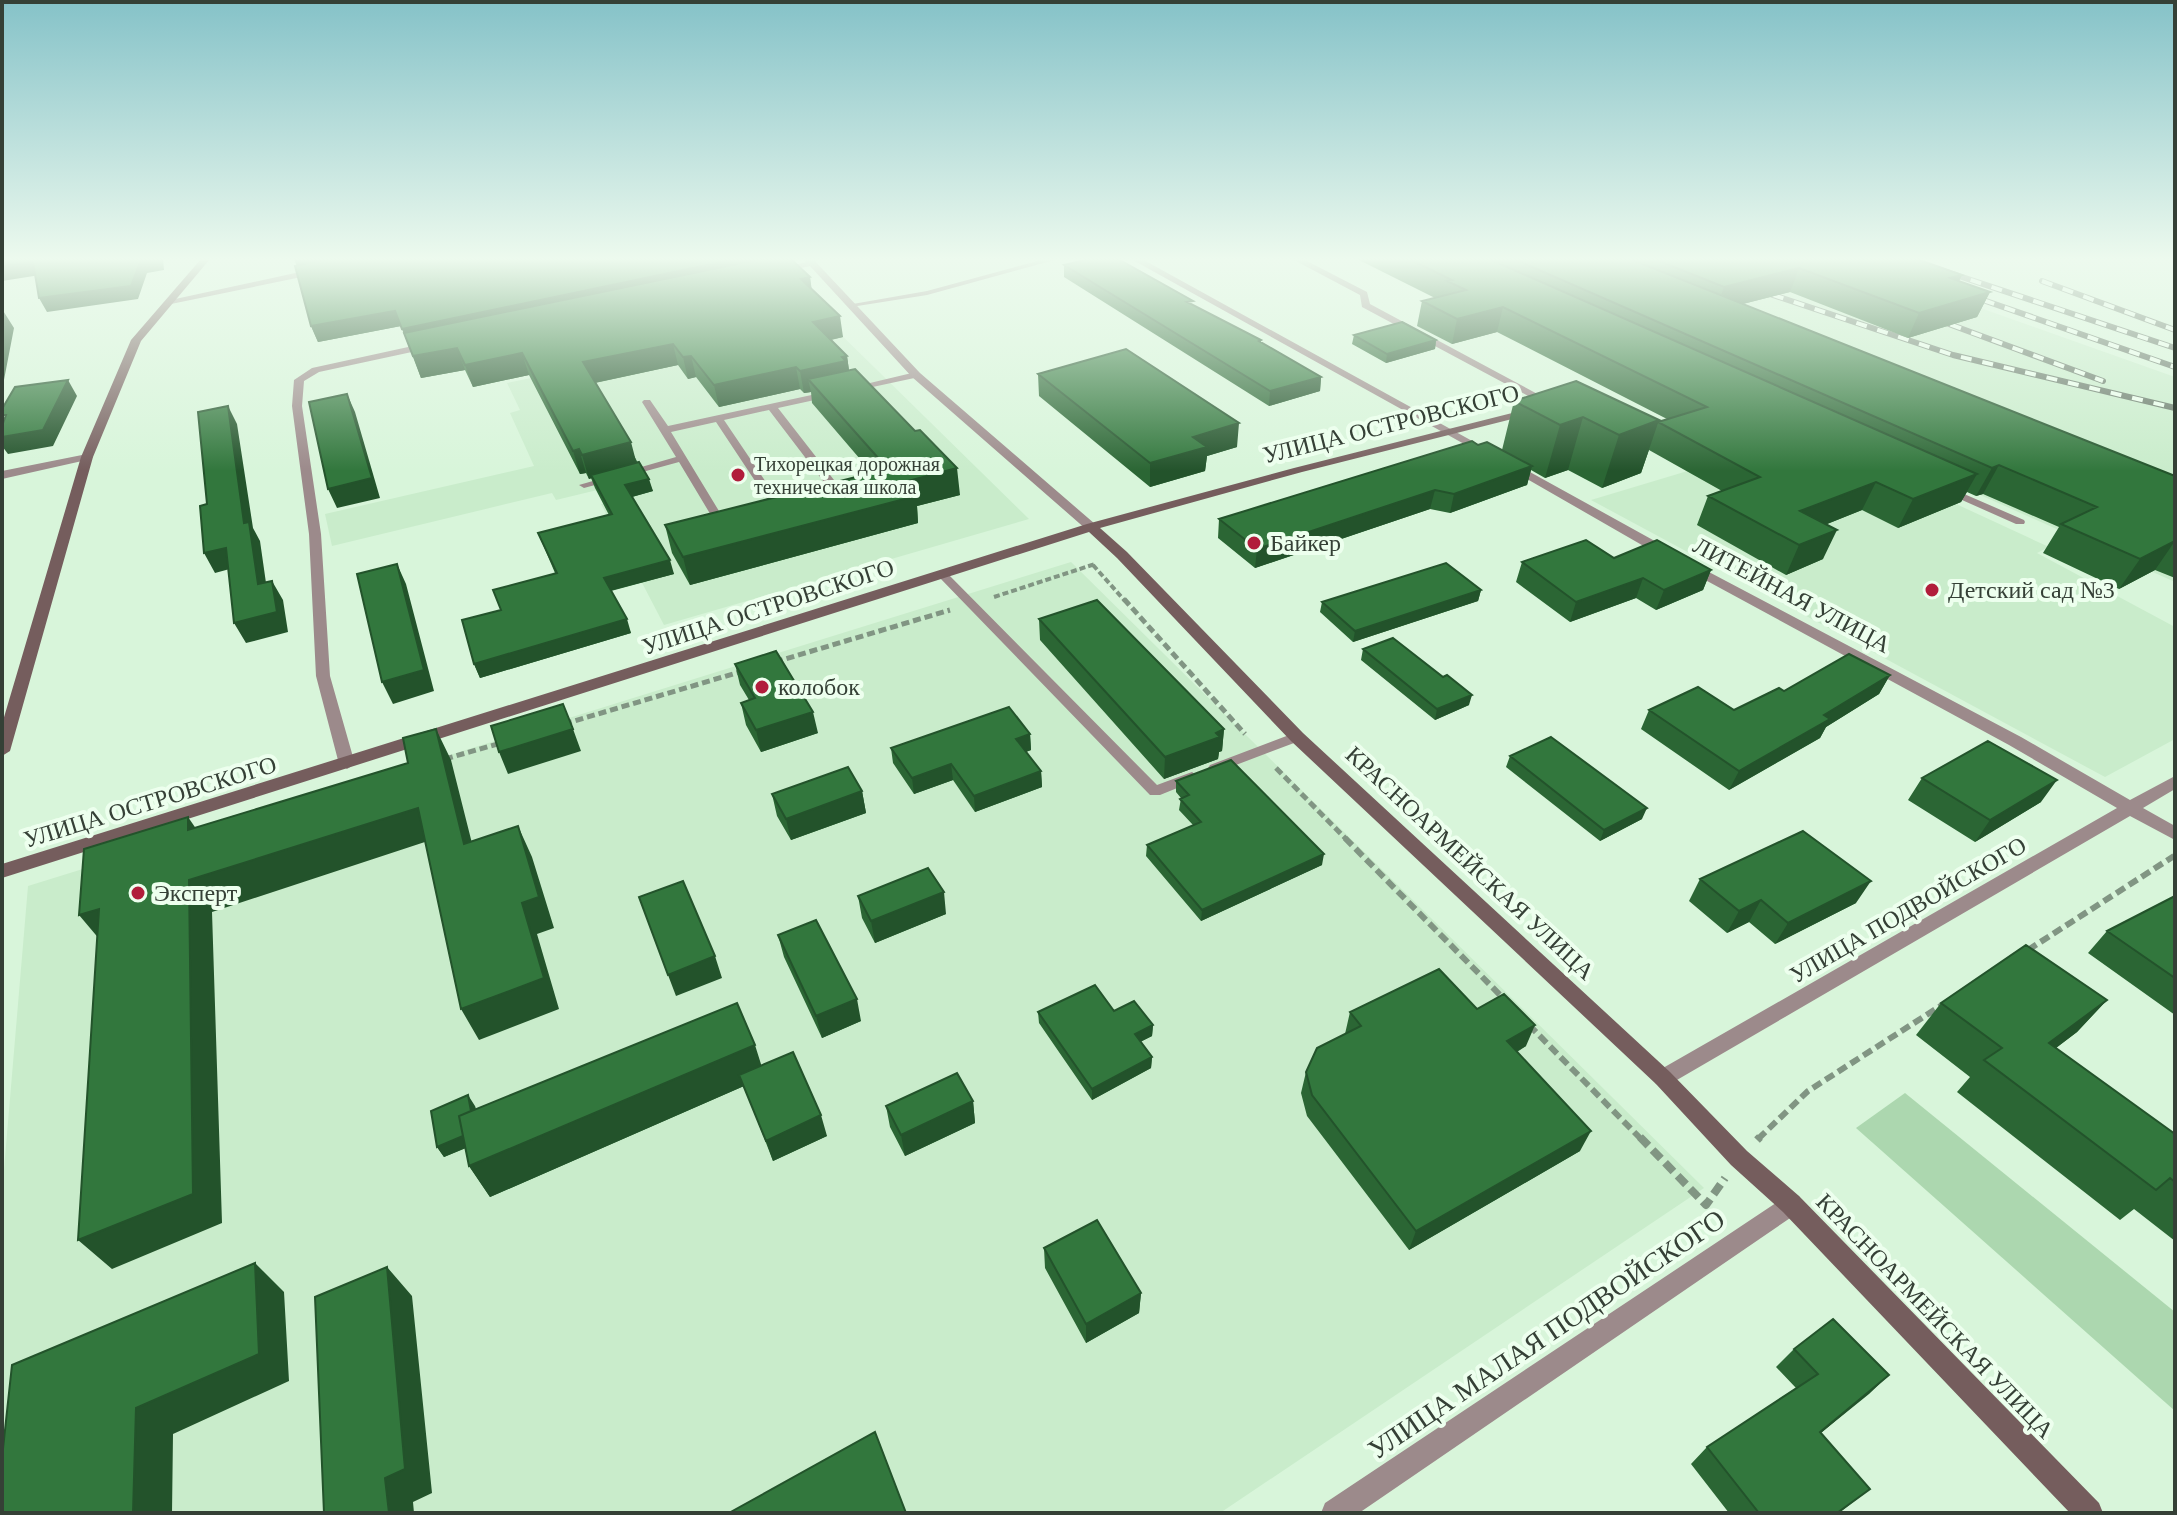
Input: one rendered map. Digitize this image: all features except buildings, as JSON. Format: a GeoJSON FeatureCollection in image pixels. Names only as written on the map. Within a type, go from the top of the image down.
{"type":"FeatureCollection","features":[{"type":"Feature","properties":{"kind":"street"},"geometry":{"type":"LineString","coordinates":[[2,751],[87,457],[136,340],[145,330]]}},
{"type":"Feature","properties":{"kind":"street","name":"КРАСНОАРМЕЙСКАЯ УЛИЦА"},"geometry":{"type":"LineString","coordinates":[[874,330],[916,375],[1122,555],[1297,737],[1663,1078],[1739,1158],[1791,1204],[2089,1513]]}},
{"type":"Feature","properties":{"kind":"street","name":"ЛИТЕЙНАЯ УЛИЦА"},"geometry":{"type":"LineString","coordinates":[[1264,330],[1650,545],[1925,691],[2175,834]]}},
{"type":"Feature","properties":{"kind":"street","name":"УЛИЦА ОСТРОВСКОГО"},"geometry":{"type":"LineString","coordinates":[[2,871],[1091,527],[1553,405],[1411,330]]}},
{"type":"Feature","properties":{"kind":"street"},"geometry":{"type":"LineString","coordinates":[[347,764],[323,676],[315,534],[297,406],[299,380],[316,370],[449,341]]}},
{"type":"Feature","properties":{"kind":"street"},"geometry":{"type":"LineString","coordinates":[[2,475],[87,457]]}},
{"type":"Feature","properties":{"kind":"street","name":"УЛИЦА ПОДВОЙСКОГО"},"geometry":{"type":"LineString","coordinates":[[1663,1078],[2175,782]]}},
{"type":"Feature","properties":{"kind":"street","name":"УЛИЦА МАЛАЯ ПОДВОЙСКОГО"},"geometry":{"type":"LineString","coordinates":[[1335,1513],[1791,1204]]}},
{"type":"Feature","properties":{"kind":"lane"},"geometry":{"type":"LineString","coordinates":[[665,430],[916,375]]}},
{"type":"Feature","properties":{"kind":"lane"},"geometry":{"type":"LineString","coordinates":[[647,402],[719,520],[734,517]]}},
{"type":"Feature","properties":{"kind":"lane"},"geometry":{"type":"LineString","coordinates":[[772,407],[837,491],[822,495]]}},
{"type":"Feature","properties":{"kind":"lane"},"geometry":{"type":"LineString","coordinates":[[718,418],[777,506]]}},
{"type":"Feature","properties":{"kind":"lane"},"geometry":{"type":"LineString","coordinates":[[584,485],[682,458]]}},
{"type":"Feature","properties":{"kind":"lane"},"geometry":{"type":"LineString","coordinates":[[1940,486],[2020,522]]}},
{"type":"Feature","properties":{"kind":"lane"},"geometry":{"type":"LineString","coordinates":[[763,509],[792,502]]}},
{"type":"Feature","properties":{"kind":"lane"},"geometry":{"type":"LineString","coordinates":[[943,575],[1155,791],[1297,737]]}},
{"type":"Feature","properties":{"kind":"path"},"geometry":{"type":"LineString","coordinates":[[760,666],[972,604],[1122,555]]}},
{"type":"Feature","properties":{"kind":"path"},"geometry":{"type":"LineString","coordinates":[[1093,565],[1260,751],[1516,1012]]}},
{"type":"Feature","properties":{"kind":"path"},"geometry":{"type":"LineString","coordinates":[[549,729],[745,671]]}},
{"type":"Feature","properties":{"kind":"path"},"geometry":{"type":"LineString","coordinates":[[443,760],[503,742]]}},
{"type":"Feature","properties":{"kind":"path"},"geometry":{"type":"LineString","coordinates":[[2018,956],[2175,855]]}},
{"type":"Feature","properties":{"kind":"path"},"geometry":{"type":"LineString","coordinates":[[1528,1024],[1706,1205],[1739,1158],[1808,1091],[1952,999]]}},
{"type":"Feature","properties":{"kind":"shaded area","name":"Тихорецкая дорожная техническая школа"},"geometry":{"type":"Polygon","coordinates":[[[767,330],[836,330],[1029,519],[664,625],[601,504],[625,498],[618,485],[556,500],[552,493],[332,546],[325,514],[534,466],[510,413],[520,410],[507,383],[767,330]]]}},
{"type":"Feature","properties":{"kind":"shaded area"},"geometry":{"type":"Polygon","coordinates":[[[1610,330],[2042,330],[2175,377],[2175,582],[1610,330]]]}},
{"type":"Feature","properties":{"kind":"shaded area","name":"Детский сад №3"},"geometry":{"type":"Polygon","coordinates":[[[1807,435],[2049,547],[2037,553],[2175,627],[2175,739],[2105,777],[1591,500],[1807,435]]]}},
{"type":"Feature","properties":{"kind":"shaded area"},"geometry":{"type":"Polygon","coordinates":[[[1071,562],[1704,1188],[1220,1513],[2,1513],[2,1193],[28,886],[1071,562]]]}},
{"type":"Feature","properties":{"kind":"shaded area"},"geometry":{"type":"Polygon","coordinates":[[[1905,1093],[2175,1312],[2175,1411],[1856,1128],[1905,1093]]]}},
{"type":"Feature","properties":{"kind":"railway"},"geometry":{"type":"LineString","coordinates":[[1877,330],[1953,355],[2175,408]]}},
{"type":"Feature","properties":{"kind":"railway"},"geometry":{"type":"LineString","coordinates":[[1964,330],[2103,381]]}},
{"type":"Feature","properties":{"kind":"railway"},"geometry":{"type":"LineString","coordinates":[[2068,330],[2175,367]]}},
{"type":"Feature","properties":{"kind":"railway"},"geometry":{"type":"LineString","coordinates":[[2120,330],[2175,348]]}},
{"type":"Feature","properties":{"kind":"place","name":"Тихорецкая дорожная техническая школа"},"geometry":{"type":"Point","coordinates":[738,475]}},
{"type":"Feature","properties":{"kind":"place","name":"Байкер"},"geometry":{"type":"Point","coordinates":[1254,543]}},
{"type":"Feature","properties":{"kind":"place","name":"Детский сад №3"},"geometry":{"type":"Point","coordinates":[1932,590]}},
{"type":"Feature","properties":{"kind":"place","name":"колобок"},"geometry":{"type":"Point","coordinates":[762,687]}},
{"type":"Feature","properties":{"kind":"place","name":"Эксперт"},"geometry":{"type":"Point","coordinates":[138,893]}}]}
